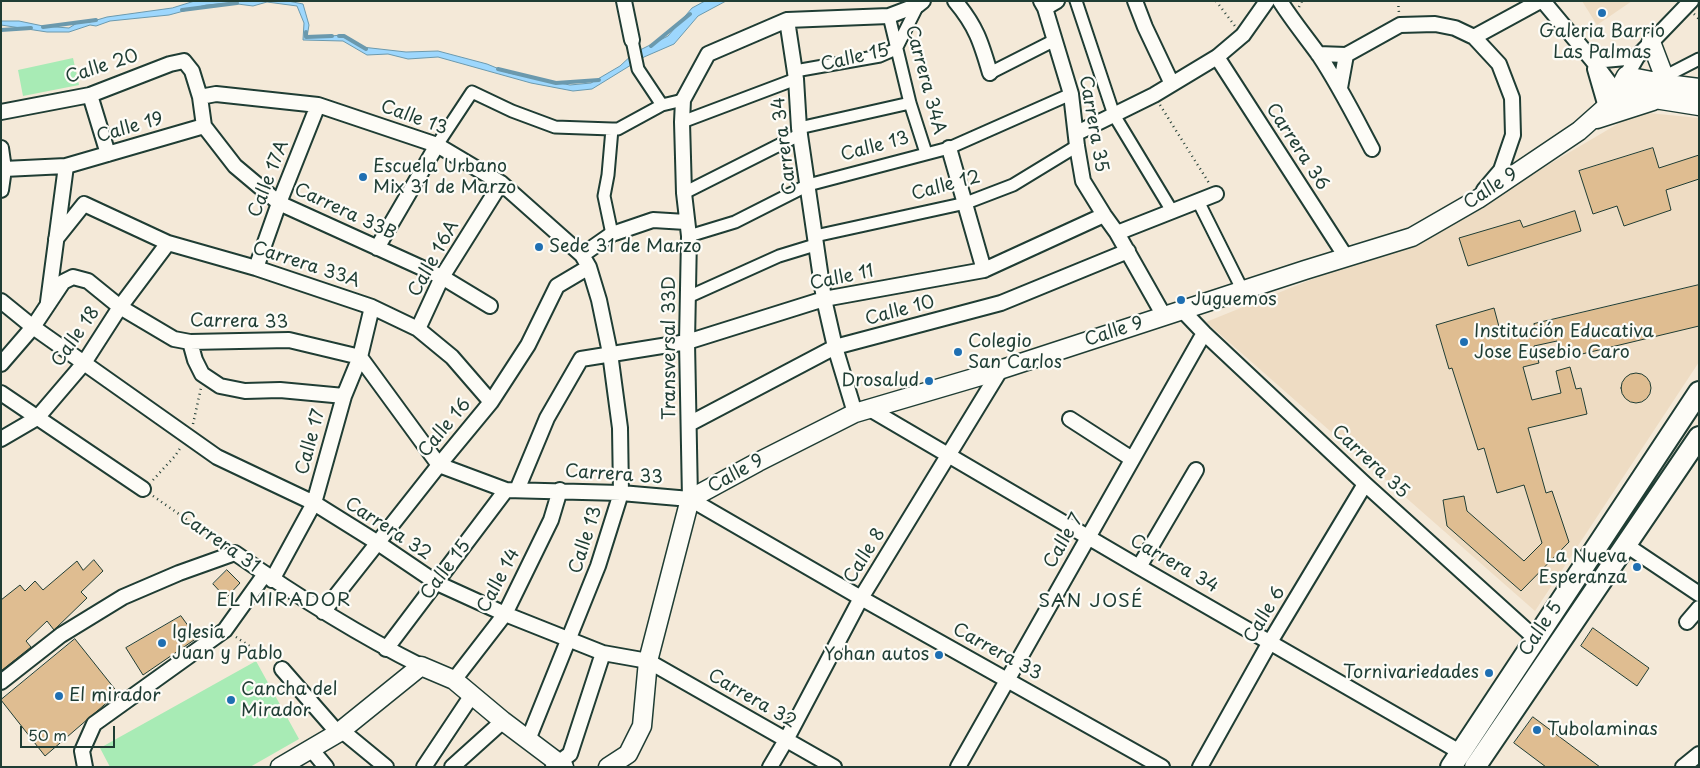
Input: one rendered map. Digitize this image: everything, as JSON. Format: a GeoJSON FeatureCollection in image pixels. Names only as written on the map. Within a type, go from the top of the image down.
{"type":"FeatureCollection","features":[{"type":"Feature","properties":{"kind":"main road","name":"Calle 5"},"geometry":{"type":"LineString","coordinates":[[1456,759],[1699,392]]}},
{"type":"Feature","properties":{"kind":"main road","name":"Calle 5"},"geometry":{"type":"LineString","coordinates":[[1475,767],[1626,545],[1695,451]]}},
{"type":"Feature","properties":{"kind":"street"},"geometry":{"type":"LineString","coordinates":[[955,1],[969,18],[981,42],[990,73],[1055,40]]}},
{"type":"Feature","properties":{"kind":"street"},"geometry":{"type":"LineString","coordinates":[[1076,1],[1114,114],[1172,211]]}},
{"type":"Feature","properties":{"kind":"street"},"geometry":{"type":"LineString","coordinates":[[1135,1],[1172,84]]}},
{"type":"Feature","properties":{"kind":"street","name":"Calle 12"},"geometry":{"type":"LineString","coordinates":[[688,298],[815,241],[966,203],[1013,185],[1114,114],[1154,95],[1217,57],[1242,35],[1267,1]]}},
{"type":"Feature","properties":{"kind":"street"},"geometry":{"type":"LineString","coordinates":[[1280,1],[1340,88],[1372,149]]}},
{"type":"Feature","properties":{"kind":"street"},"geometry":{"type":"LineString","coordinates":[[1474,37],[1541,1],[1593,61],[1617,93],[1699,106]]}},
{"type":"Feature","properties":{"kind":"street"},"geometry":{"type":"LineString","coordinates":[[1691,1],[1637,57],[1626,76],[1665,80],[1699,88]]}},
{"type":"Feature","properties":{"kind":"street"},"geometry":{"type":"LineString","coordinates":[[628,2],[633,46],[638,69],[662,105]]}},
{"type":"Feature","properties":{"kind":"street"},"geometry":{"type":"LineString","coordinates":[[787,20],[888,16],[921,3]]}},
{"type":"Feature","properties":{"kind":"street","name":"Calle 15"},"geometry":{"type":"LineString","coordinates":[[682,122],[796,75],[880,56],[896,49],[921,3]]}},
{"type":"Feature","properties":{"kind":"street","name":"Carrera 35"},"geometry":{"type":"LineString","coordinates":[[1048,4],[1055,40],[1071,94],[1084,181],[1104,215],[1118,233],[1164,316]]}},
{"type":"Feature","properties":{"kind":"street","name":"Carrera 34A"},"geometry":{"type":"LineString","coordinates":[[888,16],[910,103],[926,154]]}},
{"type":"Feature","properties":{"kind":"street","name":"Transversal 33D"},"geometry":{"type":"LineString","coordinates":[[690,499],[688,229],[684,193],[683,100],[708,54],[787,20]]}},
{"type":"Feature","properties":{"kind":"street","name":"Carrera 34"},"geometry":{"type":"LineString","coordinates":[[787,20],[796,75],[800,131],[824,299],[835,347],[862,410],[949,455],[1270,642],[1456,759]]}},
{"type":"Feature","properties":{"kind":"street"},"geometry":{"type":"LineString","coordinates":[[1318,54],[1346,55],[1400,25],[1435,24],[1455,28],[1474,37],[1499,64],[1512,98],[1513,135],[1501,170],[1478,199]]}},
{"type":"Feature","properties":{"kind":"street"},"geometry":{"type":"LineString","coordinates":[[1651,42],[1665,80]]}},
{"type":"Feature","properties":{"kind":"street"},"geometry":{"type":"LineString","coordinates":[[1340,88],[1346,55]]}},
{"type":"Feature","properties":{"kind":"street","name":"Carrera 36"},"geometry":{"type":"LineString","coordinates":[[1217,57],[1346,257]]}},
{"type":"Feature","properties":{"kind":"street"},"geometry":{"type":"LineString","coordinates":[[1593,61],[1637,57]]}},
{"type":"Feature","properties":{"kind":"street"},"geometry":{"type":"LineString","coordinates":[[1665,80],[1699,59]]}},
{"type":"Feature","properties":{"kind":"street","name":"Calle 20"},"geometry":{"type":"LineString","coordinates":[[1,112],[90,95],[170,64],[184,61],[192,71],[200,97]]}},
{"type":"Feature","properties":{"kind":"street"},"geometry":{"type":"LineString","coordinates":[[1593,61],[1606,107]]}},
{"type":"Feature","properties":{"kind":"street","name":"Calle 9"},"geometry":{"type":"LineString","coordinates":[[608,767],[628,754],[642,726],[648,661],[690,499],[758,462],[862,410],[1001,369],[1412,237],[1478,199],[1579,131],[1606,107],[1617,93],[1626,76]]}},
{"type":"Feature","properties":{"kind":"street"},"geometry":{"type":"LineString","coordinates":[[377,248],[437,145],[472,92],[512,111],[555,127],[618,129],[662,105],[683,100]]}},
{"type":"Feature","properties":{"kind":"street","name":"Calle 13"},"geometry":{"type":"LineString","coordinates":[[200,97],[216,94],[318,105],[437,145],[501,183],[586,261],[599,300],[610,353],[620,428],[620,493],[598,566],[528,740]]}},
{"type":"Feature","properties":{"kind":"street","name":"Calle 13"},"geometry":{"type":"LineString","coordinates":[[586,261],[612,234],[653,220],[688,229],[735,222],[808,185],[949,148],[1071,94]]}},
{"type":"Feature","properties":{"kind":"street"},"geometry":{"type":"LineString","coordinates":[[90,95],[108,154]]}},
{"type":"Feature","properties":{"kind":"street"},"geometry":{"type":"LineString","coordinates":[[200,97],[204,126]]}},
{"type":"Feature","properties":{"kind":"street"},"geometry":{"type":"LineString","coordinates":[[1591,121],[1654,100]]}},
{"type":"Feature","properties":{"kind":"street"},"geometry":{"type":"LineString","coordinates":[[684,193],[800,131],[910,103]]}},
{"type":"Feature","properties":{"kind":"street","name":"Calle 17A"},"geometry":{"type":"LineString","coordinates":[[256,268],[279,203],[318,105]]}},
{"type":"Feature","properties":{"kind":"street","name":"Calle 19"},"geometry":{"type":"LineString","coordinates":[[4,169],[66,166],[204,126]]}},
{"type":"Feature","properties":{"kind":"street","name":"Carrera 33B"},"geometry":{"type":"LineString","coordinates":[[204,126],[235,166],[279,203],[442,277],[490,306]]}},
{"type":"Feature","properties":{"kind":"street"},"geometry":{"type":"LineString","coordinates":[[612,129],[604,196],[612,234]]}},
{"type":"Feature","properties":{"kind":"street"},"geometry":{"type":"LineString","coordinates":[[1,148],[4,169],[1,190]]}},
{"type":"Feature","properties":{"kind":"street","name":"Carrera 34A"},"geometry":{"type":"LineString","coordinates":[[949,148],[984,270]]}},
{"type":"Feature","properties":{"kind":"street"},"geometry":{"type":"LineString","coordinates":[[1,364],[33,327],[48,305],[66,166]]}},
{"type":"Feature","properties":{"kind":"street","name":"Calle 16A"},"geometry":{"type":"LineString","coordinates":[[418,329],[442,277],[501,183]]}},
{"type":"Feature","properties":{"kind":"street"},"geometry":{"type":"LineString","coordinates":[[1118,233],[1216,194]]}},
{"type":"Feature","properties":{"kind":"street"},"geometry":{"type":"LineString","coordinates":[[1198,200],[1243,291]]}},
{"type":"Feature","properties":{"kind":"street","name":"Carrera 33A"},"geometry":{"type":"LineString","coordinates":[[56,239],[84,204],[168,243],[256,268],[372,307],[418,329],[452,357],[492,402]]}},
{"type":"Feature","properties":{"kind":"street","name":"Calle 11"},"geometry":{"type":"LineString","coordinates":[[581,359],[688,342],[824,299],[984,270],[1104,215]]}},
{"type":"Feature","properties":{"kind":"street","name":"Calle 18"},"geometry":{"type":"LineString","coordinates":[[1,439],[37,418],[84,363],[120,307],[168,243]]}},
{"type":"Feature","properties":{"kind":"street","name":"Calle 10"},"geometry":{"type":"LineString","coordinates":[[689,424],[835,347],[1001,303],[1128,252]]}},
{"type":"Feature","properties":{"kind":"street","name":"Calle 16"},"geometry":{"type":"LineString","coordinates":[[323,612],[439,465],[492,402],[528,345],[557,286],[586,261]]}},
{"type":"Feature","properties":{"kind":"street","name":"Carrera 33"},"geometry":{"type":"LineString","coordinates":[[48,305],[63,282],[73,277],[88,281],[120,307],[174,339],[190,342],[289,340],[360,357]]}},
{"type":"Feature","properties":{"kind":"street","name":"Carrera 32"},"geometry":{"type":"LineString","coordinates":[[1,301],[33,327],[217,457],[314,503],[437,583],[505,614],[603,653],[648,661],[834,767]]}},
{"type":"Feature","properties":{"kind":"street","name":"Calle 17"},"geometry":{"type":"LineString","coordinates":[[85,767],[82,751],[94,724],[225,630],[269,577],[314,503],[344,396],[360,357],[372,307]]}},
{"type":"Feature","properties":{"kind":"street","name":"Carrera 35"},"geometry":{"type":"LineString","coordinates":[[1183,310],[1204,333],[1365,484],[1535,638]]}},
{"type":"Feature","properties":{"kind":"street","name":"Calle 7"},"geometry":{"type":"LineString","coordinates":[[958,767],[1204,333]]}},
{"type":"Feature","properties":{"kind":"street"},"geometry":{"type":"LineString","coordinates":[[190,342],[195,360],[202,374],[220,386],[245,391],[280,390],[344,396]]}},
{"type":"Feature","properties":{"kind":"street"},"geometry":{"type":"LineString","coordinates":[[360,357],[439,465]]}},
{"type":"Feature","properties":{"kind":"street","name":"Calle 15"},"geometry":{"type":"LineString","coordinates":[[386,649],[512,490],[546,418],[581,359]]}},
{"type":"Feature","properties":{"kind":"street","name":"Calle 8"},"geometry":{"type":"LineString","coordinates":[[770,767],[861,598],[1001,369]]}},
{"type":"Feature","properties":{"kind":"street"},"geometry":{"type":"LineString","coordinates":[[1,392],[143,489]]}},
{"type":"Feature","properties":{"kind":"street"},"geometry":{"type":"LineString","coordinates":[[1070,419],[1132,459]]}},
{"type":"Feature","properties":{"kind":"street","name":"Carrera 33"},"geometry":{"type":"LineString","coordinates":[[439,465],[512,490],[620,493],[690,499],[861,598],[1162,767]]}},
{"type":"Feature","properties":{"kind":"street"},"geometry":{"type":"LineString","coordinates":[[1139,566],[1196,470]]}},
{"type":"Feature","properties":{"kind":"street","name":"Calle 6"},"geometry":{"type":"LineString","coordinates":[[1200,767],[1270,642],[1365,484]]}},
{"type":"Feature","properties":{"kind":"street","name":"Calle 14"},"geometry":{"type":"LineString","coordinates":[[454,680],[505,614],[551,520],[560,490]]}},
{"type":"Feature","properties":{"kind":"street"},"geometry":{"type":"LineString","coordinates":[[1626,545],[1699,594]]}},
{"type":"Feature","properties":{"kind":"street"},"geometry":{"type":"LineString","coordinates":[[1,682],[62,634],[122,597],[234,553]]}},
{"type":"Feature","properties":{"kind":"street","name":"Carrera 31"},"geometry":{"type":"LineString","coordinates":[[234,553],[323,612],[386,649],[454,680],[503,722],[558,765]]}},
{"type":"Feature","properties":{"kind":"street"},"geometry":{"type":"LineString","coordinates":[[1687,622],[1699,608]]}},
{"type":"Feature","properties":{"kind":"street"},"geometry":{"type":"LineString","coordinates":[[558,765],[570,754],[603,653]]}},
{"type":"Feature","properties":{"kind":"street"},"geometry":{"type":"LineString","coordinates":[[280,767],[340,732],[420,666]]}},
{"type":"Feature","properties":{"kind":"street"},"geometry":{"type":"LineString","coordinates":[[282,669],[340,732],[386,767]]}},
{"type":"Feature","properties":{"kind":"street"},"geometry":{"type":"LineString","coordinates":[[424,767],[472,695]]}},
{"type":"Feature","properties":{"kind":"street"},"geometry":{"type":"LineString","coordinates":[[452,767],[503,722]]}},
{"type":"Feature","properties":{"kind":"street"},"geometry":{"type":"LineString","coordinates":[[311,749],[326,767]]}},
{"type":"Feature","properties":{"kind":"street"},"geometry":{"type":"LineString","coordinates":[[1683,767],[1699,754]]}},
{"type":"Feature","properties":{"kind":"path"},"geometry":{"type":"LineString","coordinates":[[1216,1],[1242,35]]}},
{"type":"Feature","properties":{"kind":"path"},"geometry":{"type":"LineString","coordinates":[[1154,95],[1216,194]]}},
{"type":"Feature","properties":{"kind":"path","name":"Carrera 31"},"geometry":{"type":"LineString","coordinates":[[143,489],[234,553]]}},
{"type":"Feature","properties":{"kind":"path"},"geometry":{"type":"LineString","coordinates":[[225,630],[282,669]]}},
{"type":"Feature","properties":{"kind":"shaded area","name":"Galeria Barrio Las Palmas"},"geometry":{"type":"Polygon","coordinates":[[[1582,1],[1632,1],[1597,25],[1582,1]]]}},
{"type":"Feature","properties":{"kind":"shaded area","name":"Institución Educativa Jose Eusebio Caro"},"geometry":{"type":"Polygon","coordinates":[[[1638,112],[1699,118],[1699,362],[1535,611],[1206,322],[1444,226],[1638,112]]]}},
{"type":"Feature","properties":{"kind":"green space"},"geometry":{"type":"Polygon","coordinates":[[[73,58],[79,85],[23,96],[18,70],[73,58]]]}},
{"type":"Feature","properties":{"kind":"green space","name":"Cancha del Mirador"},"geometry":{"type":"Polygon","coordinates":[[[256,661],[299,739],[250,767],[110,767],[100,748],[256,661]]]}},
{"type":"Feature","properties":{"kind":"water"},"geometry":{"type":"Polygon","coordinates":[[[195,1],[288,1],[303,4],[309,25],[307,37],[341,35],[362,47],[406,52],[438,51],[487,64],[509,73],[570,85],[591,83],[620,66],[634,53],[668,36],[692,8],[705,1],[726,1],[698,16],[674,44],[644,57],[592,89],[573,91],[531,83],[438,57],[408,59],[388,54],[367,55],[343,41],[303,40],[304,23],[297,6],[267,2],[253,6],[230,3],[206,5],[169,15],[110,21],[69,32],[47,32],[1,25],[1,21],[19,21],[43,26],[69,28],[77,23],[172,8],[195,1]]]}},
{"type":"Feature","properties":{"kind":"building"},"geometry":{"type":"Polygon","coordinates":[[[1653,148],[1659,168],[1699,155],[1699,179],[1666,190],[1671,210],[1624,226],[1617,206],[1593,214],[1579,171],[1653,148]]]}},
{"type":"Feature","properties":{"kind":"building"},"geometry":{"type":"Polygon","coordinates":[[[1575,211],[1581,231],[1468,266],[1459,238],[1520,220],[1523,227],[1575,211]]]}},
{"type":"Feature","properties":{"kind":"building"},"geometry":{"type":"Polygon","coordinates":[[[1699,285],[1699,326],[1561,359],[1557,341],[1534,346],[1539,363],[1523,367],[1532,400],[1561,393],[1556,371],[1570,367],[1576,389],[1581,388],[1587,414],[1528,428],[1546,493],[1552,491],[1569,542],[1521,591],[1447,526],[1443,500],[1464,496],[1467,511],[1524,561],[1542,543],[1524,485],[1497,493],[1484,448],[1478,450],[1452,368],[1449,369],[1436,325],[1494,308],[1502,338],[1535,328],[1534,324],[1699,285]]]}},
{"type":"Feature","properties":{"kind":"building"},"geometry":{"type":"Polygon","coordinates":[[[1636,373],[1647,377],[1651,388],[1647,399],[1636,403],[1625,399],[1621,388],[1625,377],[1636,373]]]}},
{"type":"Feature","properties":{"kind":"building"},"geometry":{"type":"Polygon","coordinates":[[[94,560],[103,571],[81,592],[87,598],[54,630],[47,621],[26,641],[31,647],[1,671],[1,600],[20,585],[25,591],[35,581],[43,590],[77,561],[83,570],[94,560]]]}},
{"type":"Feature","properties":{"kind":"building"},"geometry":{"type":"Polygon","coordinates":[[[227,570],[240,583],[226,598],[213,584],[227,570]]]}},
{"type":"Feature","properties":{"kind":"building","name":"Iglesia Juan y Pablo"},"geometry":{"type":"Polygon","coordinates":[[[181,616],[197,638],[143,675],[126,648],[181,616]]]}},
{"type":"Feature","properties":{"kind":"building"},"geometry":{"type":"Polygon","coordinates":[[[1593,628],[1649,668],[1637,686],[1581,646],[1593,628]]]}},
{"type":"Feature","properties":{"kind":"building","name":"El mirador"},"geometry":{"type":"Polygon","coordinates":[[[75,639],[118,693],[45,756],[1,700],[75,639]]]}},
{"type":"Feature","properties":{"kind":"building","name":"Tubolaminas"},"geometry":{"type":"Polygon","coordinates":[[[1533,717],[1600,767],[1546,767],[1514,743],[1533,717]]]}},
{"type":"Feature","properties":{"kind":"waterway"},"geometry":{"type":"LineString","coordinates":[[182,10],[237,3]]}},
{"type":"Feature","properties":{"kind":"waterway"},"geometry":{"type":"LineString","coordinates":[[651,46],[690,14]]}},
{"type":"Feature","properties":{"kind":"waterway"},"geometry":{"type":"LineString","coordinates":[[43,27],[96,20]]}},
{"type":"Feature","properties":{"kind":"waterway"},"geometry":{"type":"LineString","coordinates":[[1,30],[31,28]]}},
{"type":"Feature","properties":{"kind":"waterway"},"geometry":{"type":"LineString","coordinates":[[306,32],[306,37],[332,36]]}},
{"type":"Feature","properties":{"kind":"waterway"},"geometry":{"type":"LineString","coordinates":[[339,36],[344,36],[366,49]]}},
{"type":"Feature","properties":{"kind":"waterway"},"geometry":{"type":"LineString","coordinates":[[498,69],[556,83],[599,80]]}},
{"type":"Feature","properties":{"kind":"place","name":"Galeria Barrio Las Palmas"},"geometry":{"type":"Point","coordinates":[1602,13]}},
{"type":"Feature","properties":{"kind":"place","name":"Escuela Urbano Mix 31 de Marzo"},"geometry":{"type":"Point","coordinates":[363,177]}},
{"type":"Feature","properties":{"kind":"place","name":"Sede 31 de Marzo"},"geometry":{"type":"Point","coordinates":[539,247]}},
{"type":"Feature","properties":{"kind":"place","name":"Juguemos"},"geometry":{"type":"Point","coordinates":[1181,300]}},
{"type":"Feature","properties":{"kind":"place","name":"Institución Educativa Jose Eusebio Caro"},"geometry":{"type":"Point","coordinates":[1464,342]}},
{"type":"Feature","properties":{"kind":"place","name":"Colegio San Carlos"},"geometry":{"type":"Point","coordinates":[958,352]}},
{"type":"Feature","properties":{"kind":"place","name":"Drosalud"},"geometry":{"type":"Point","coordinates":[929,381]}},
{"type":"Feature","properties":{"kind":"place","name":"La Nueva Esperanza"},"geometry":{"type":"Point","coordinates":[1637,567]}},
{"type":"Feature","properties":{"kind":"place","name":"Iglesia Juan y Pablo"},"geometry":{"type":"Point","coordinates":[162,643]}},
{"type":"Feature","properties":{"kind":"place","name":"Yohan autos"},"geometry":{"type":"Point","coordinates":[939,655]}},
{"type":"Feature","properties":{"kind":"place","name":"Tornivariedades"},"geometry":{"type":"Point","coordinates":[1489,673]}},
{"type":"Feature","properties":{"kind":"place","name":"El mirador"},"geometry":{"type":"Point","coordinates":[59,696]}},
{"type":"Feature","properties":{"kind":"place","name":"Cancha del Mirador"},"geometry":{"type":"Point","coordinates":[231,700]}},
{"type":"Feature","properties":{"kind":"place","name":"Tubolaminas"},"geometry":{"type":"Point","coordinates":[1537,730]}},
{"type":"Feature","properties":{"kind":"district","name":"EL MIRADOR"},"geometry":{"type":"Point","coordinates":[284,601]}},
{"type":"Feature","properties":{"kind":"district","name":"SAN JOSÉ"},"geometry":{"type":"Point","coordinates":[1091,602]}}]}
